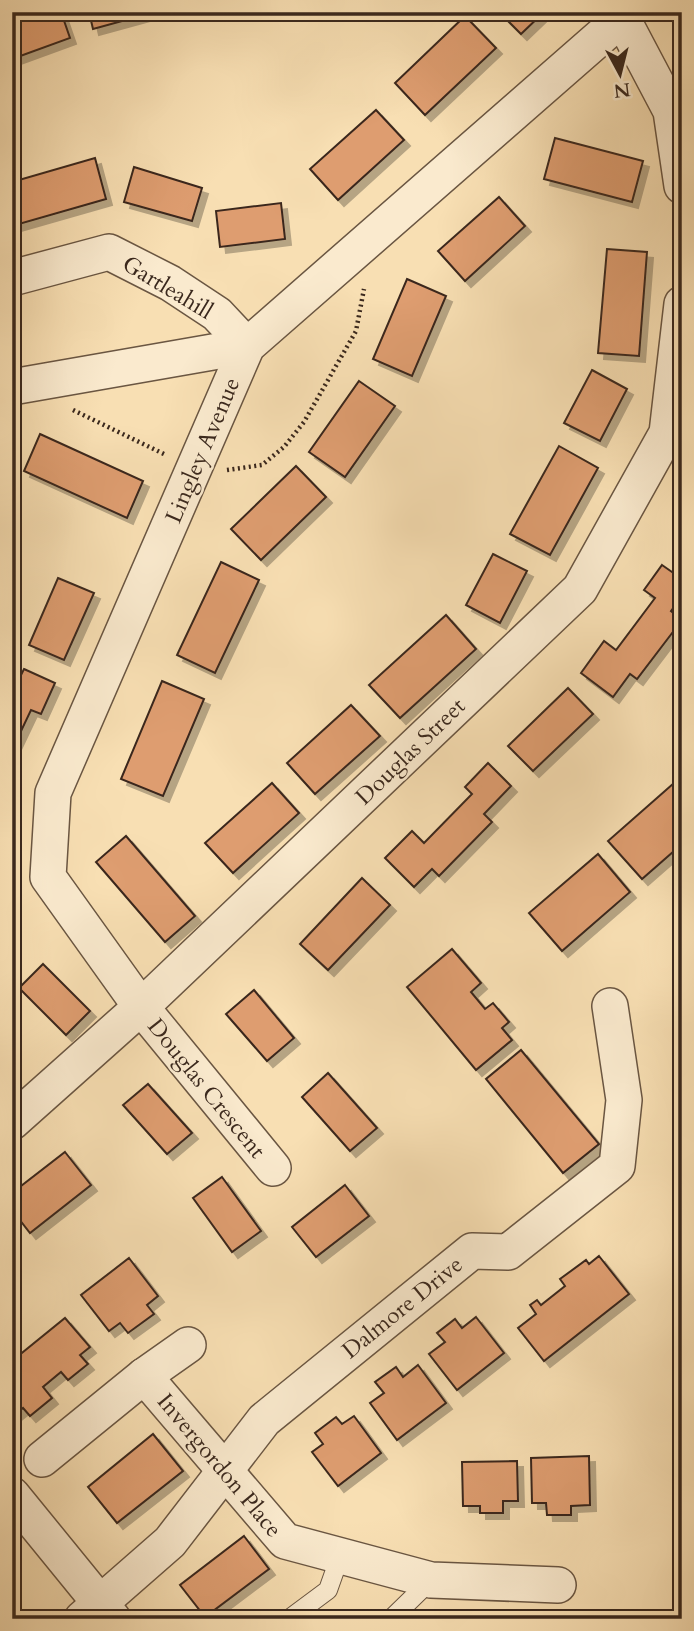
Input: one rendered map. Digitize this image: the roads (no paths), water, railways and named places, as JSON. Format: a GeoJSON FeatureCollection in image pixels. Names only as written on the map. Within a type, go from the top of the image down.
{"type":"FeatureCollection","features":[{"type":"Feature","properties":{"kind":"street"},"geometry":{"type":"LineString","coordinates":[[623,15],[671,111],[682,186]]}},
{"type":"Feature","properties":{"kind":"street","name":"Lingley Avenue"},"geometry":{"type":"LineString","coordinates":[[141,1007],[48,877],[53,793],[247,346],[623,15]]}},
{"type":"Feature","properties":{"kind":"street","name":"Gartleahill"},"geometry":{"type":"LineString","coordinates":[[12,278],[109,252],[170,283],[217,314],[247,346]]}},
{"type":"Feature","properties":{"kind":"street","name":"Douglas Street"},"geometry":{"type":"LineString","coordinates":[[12,1122],[141,1007],[580,589],[667,433],[682,304]]}},
{"type":"Feature","properties":{"kind":"street","name":"Gartleahill"},"geometry":{"type":"LineString","coordinates":[[12,387],[247,346]]}},
{"type":"Feature","properties":{"kind":"street","name":"Dalmore Drive"},"geometry":{"type":"LineString","coordinates":[[98,1614],[170,1542],[264,1420],[472,1251],[508,1252],[617,1166],[624,1100],[610,1006]]}},
{"type":"Feature","properties":{"kind":"street","name":"Douglas Crescent"},"geometry":{"type":"LineString","coordinates":[[141,1007],[273,1168]]}},
{"type":"Feature","properties":{"kind":"street","name":"Invergordon Place"},"geometry":{"type":"LineString","coordinates":[[42,1459],[144,1376],[188,1345]]}},
{"type":"Feature","properties":{"kind":"street","name":"Invergordon Place"},"geometry":{"type":"LineString","coordinates":[[144,1376],[285,1541],[431,1580],[558,1586]]}},
{"type":"Feature","properties":{"kind":"street"},"geometry":{"type":"LineString","coordinates":[[12,1495],[98,1614]]}},
{"type":"Feature","properties":{"kind":"lane"},"geometry":{"type":"LineString","coordinates":[[289,1619],[328,1590],[340,1556]]}},
{"type":"Feature","properties":{"kind":"lane"},"geometry":{"type":"LineString","coordinates":[[391,1619],[431,1580]]}}]}
